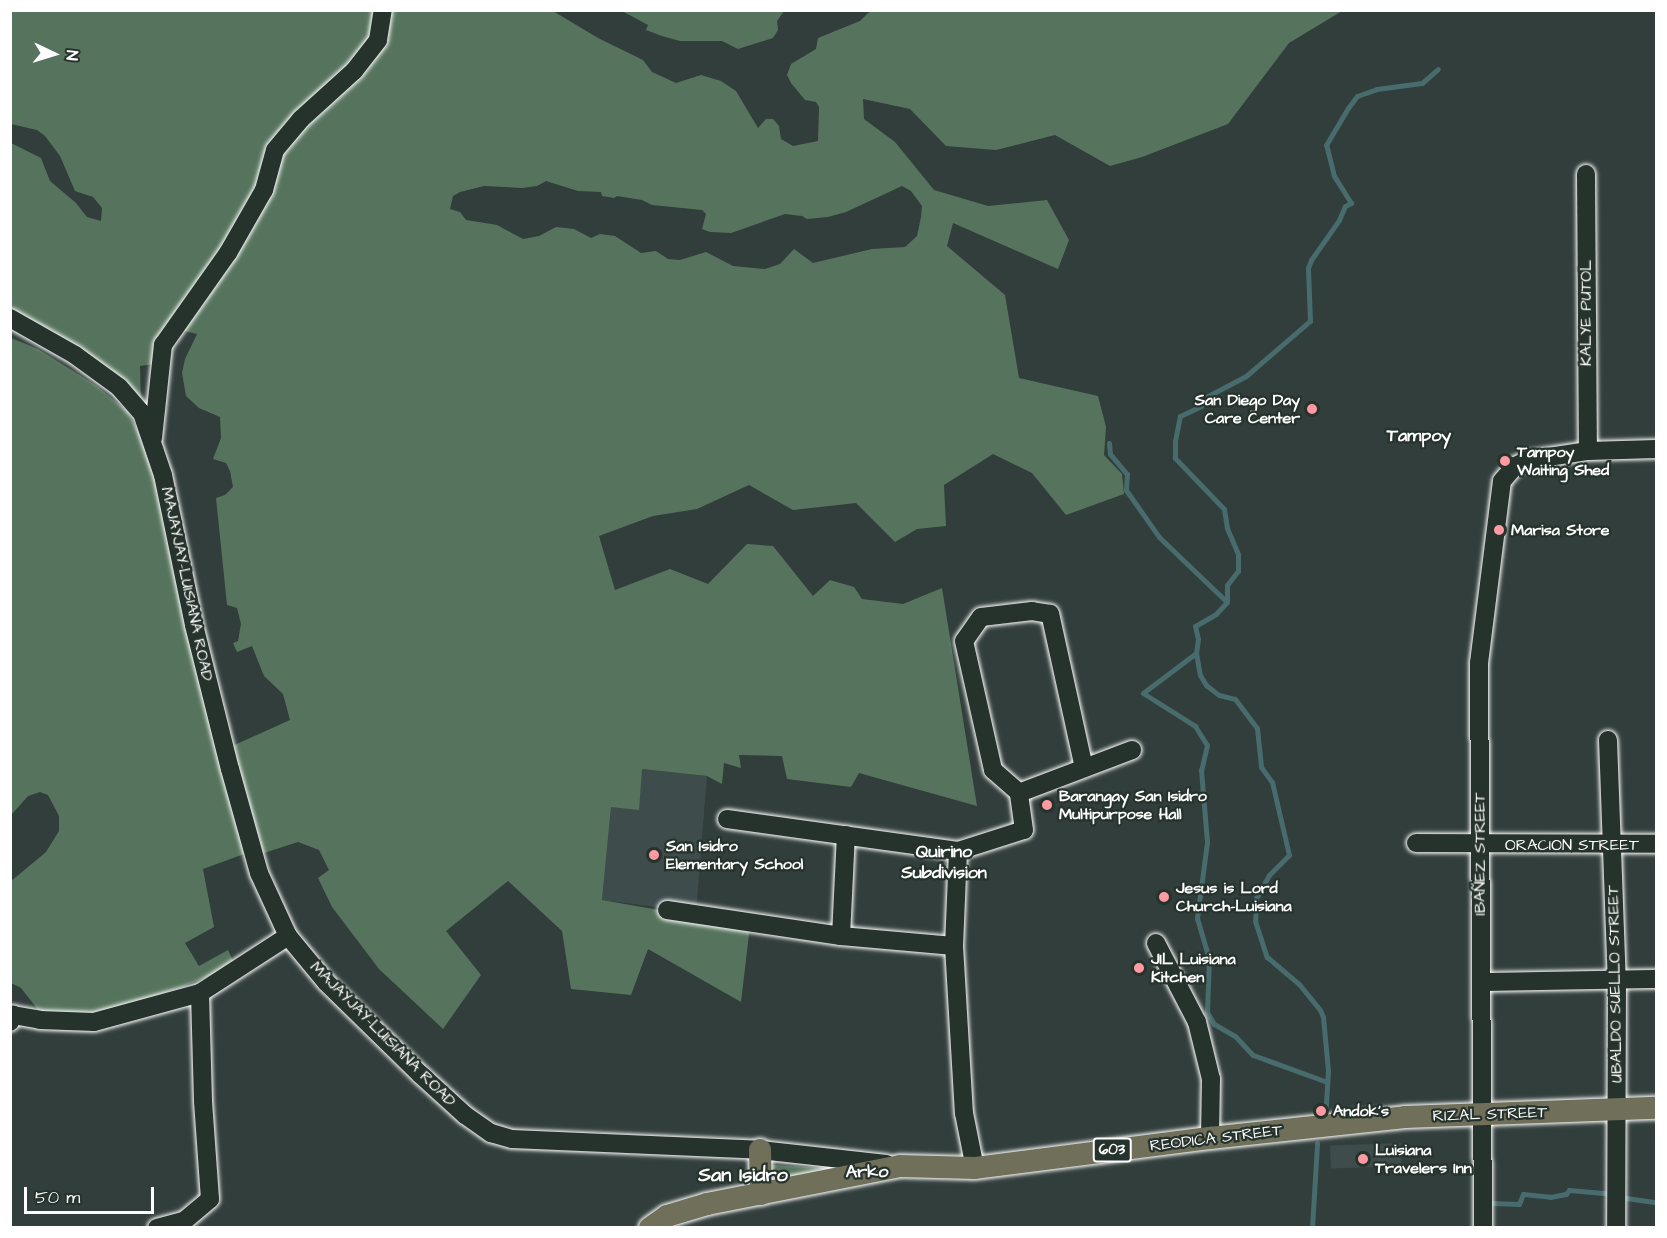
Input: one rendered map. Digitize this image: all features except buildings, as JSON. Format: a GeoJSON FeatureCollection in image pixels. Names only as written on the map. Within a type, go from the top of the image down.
{"type":"FeatureCollection","features":[{"type":"Feature","properties":{"kind":"main road","name":"RIZAL STREET"},"geometry":{"type":"LineString","coordinates":[[1324,1125],[1483,1114],[1656,1108]]}},
{"type":"Feature","properties":{"kind":"main road","name":"REODICA STREET"},"geometry":{"type":"LineString","coordinates":[[650,1227],[667,1216],[707,1204],[900,1166],[975,1167],[1324,1125]]}},
{"type":"Feature","properties":{"kind":"main road"},"geometry":{"type":"LineString","coordinates":[[760,1150],[761,1194]]}},
{"type":"Feature","properties":{"kind":"street"},"geometry":{"type":"LineString","coordinates":[[152,443],[163,345],[228,253],[264,190],[275,150],[301,119],[354,71],[378,40],[383,10]]}},
{"type":"Feature","properties":{"kind":"street","name":"KALYE PUTOL"},"geometry":{"type":"LineString","coordinates":[[1586,174],[1588,451]]}},
{"type":"Feature","properties":{"kind":"street","name":"MAJAYJAY-LUISIANA ROAD"},"geometry":{"type":"LineString","coordinates":[[10,318],[75,355],[119,387],[142,413],[163,475],[194,625],[259,873],[288,936],[326,982],[412,1066],[465,1115],[491,1133],[512,1139],[760,1150],[900,1166]]}},
{"type":"Feature","properties":{"kind":"street"},"geometry":{"type":"LineString","coordinates":[[1588,451],[1656,448]]}},
{"type":"Feature","properties":{"kind":"street","name":"IBAÑEZ STREET"},"geometry":{"type":"LineString","coordinates":[[1483,1227],[1479,663],[1502,481],[1515,466],[1529,460],[1588,451]]}},
{"type":"Feature","properties":{"kind":"street"},"geometry":{"type":"LineString","coordinates":[[727,819],[958,851],[1024,830],[1019,793],[993,770],[964,641],[981,616],[1032,611],[1050,614],[1084,768]]}},
{"type":"Feature","properties":{"kind":"street","name":"UBALDO SUELLO STREET"},"geometry":{"type":"LineString","coordinates":[[1608,740],[1617,981],[1616,1227]]}},
{"type":"Feature","properties":{"kind":"street"},"geometry":{"type":"LineString","coordinates":[[1019,793],[1132,750]]}},
{"type":"Feature","properties":{"kind":"street"},"geometry":{"type":"LineString","coordinates":[[841,936],[846,835]]}},
{"type":"Feature","properties":{"kind":"street","name":"ORACION STREET"},"geometry":{"type":"LineString","coordinates":[[1416,843],[1611,846],[1656,844]]}},
{"type":"Feature","properties":{"kind":"street"},"geometry":{"type":"LineString","coordinates":[[958,851],[954,946],[964,1113],[975,1167]]}},
{"type":"Feature","properties":{"kind":"street"},"geometry":{"type":"LineString","coordinates":[[667,910],[841,936],[954,946]]}},
{"type":"Feature","properties":{"kind":"street"},"geometry":{"type":"LineString","coordinates":[[10,1022],[14,1015],[40,1020],[94,1022],[200,993],[288,936]]}},
{"type":"Feature","properties":{"kind":"street"},"geometry":{"type":"LineString","coordinates":[[1156,942],[1197,1022],[1211,1080],[1210,1138]]}},
{"type":"Feature","properties":{"kind":"street"},"geometry":{"type":"LineString","coordinates":[[1481,982],[1656,980]]}},
{"type":"Feature","properties":{"kind":"street"},"geometry":{"type":"LineString","coordinates":[[157,1227],[184,1221],[210,1199],[203,1101],[200,993]]}},
{"type":"Feature","properties":{"kind":"shaded area","name":"San Isidro Elementary School"},"geometry":{"type":"Polygon","coordinates":[[[641,769],[707,776],[696,912],[602,900],[611,807],[641,769]]]}},
{"type":"Feature","properties":{"kind":"shaded area"},"geometry":{"type":"Polygon","coordinates":[[[1401,1143],[1402,1166],[1331,1168],[1330,1145],[1401,1143]]]}},
{"type":"Feature","properties":{"kind":"green space"},"geometry":{"type":"Polygon","coordinates":[[[10,11],[553,11],[598,38],[643,60],[652,72],[676,83],[701,75],[721,81],[736,91],[758,128],[766,119],[773,119],[779,126],[781,139],[793,146],[818,141],[819,107],[816,102],[805,100],[791,83],[787,75],[791,64],[816,49],[818,38],[860,21],[870,11],[1342,11],[1289,43],[1228,124],[1142,157],[1110,166],[1055,135],[996,150],[946,146],[910,109],[863,99],[864,119],[895,142],[934,190],[988,206],[1047,200],[1069,240],[1058,269],[953,223],[947,246],[1005,295],[1019,378],[1098,396],[1106,427],[1104,455],[1122,474],[1124,494],[1066,515],[1032,473],[993,454],[944,485],[946,526],[917,529],[895,542],[856,503],[793,510],[749,485],[697,509],[653,516],[599,536],[615,590],[670,569],[708,584],[747,544],[773,546],[813,596],[830,580],[854,587],[862,599],[903,604],[942,588],[977,806],[859,773],[851,787],[787,779],[782,756],[739,755],[741,768],[724,763],[722,784],[707,776],[642,769],[639,810],[611,807],[602,900],[750,926],[741,1002],[648,949],[631,995],[571,989],[562,931],[508,881],[446,931],[481,975],[443,1029],[379,969],[332,907],[318,878],[329,870],[319,850],[298,842],[258,855],[230,747],[290,720],[283,694],[264,676],[252,646],[237,652],[233,643],[238,641],[241,624],[237,608],[227,605],[216,498],[225,495],[233,487],[226,463],[213,459],[221,438],[220,417],[199,408],[186,396],[182,373],[185,359],[197,334],[168,327],[153,364],[140,366],[141,405],[11,316],[11,143],[41,158],[50,181],[76,203],[87,217],[101,221],[102,208],[93,197],[75,191],[60,156],[45,136],[37,130],[11,124],[10,11]],[[546,181],[537,186],[522,188],[484,186],[453,196],[450,209],[460,212],[466,220],[497,225],[523,239],[539,236],[556,227],[574,229],[591,238],[600,234],[615,236],[641,253],[656,251],[668,259],[680,260],[706,252],[733,266],[765,269],[780,264],[794,249],[813,263],[872,249],[905,247],[917,236],[922,206],[911,191],[902,186],[846,212],[828,217],[807,219],[802,216],[785,214],[731,233],[710,232],[702,229],[706,214],[702,210],[652,205],[642,200],[602,196],[601,192],[578,191],[546,181]]]}},
{"type":"Feature","properties":{"kind":"green space"},"geometry":{"type":"Polygon","coordinates":[[[622,11],[784,11],[777,21],[778,30],[773,38],[738,49],[722,41],[680,41],[662,36],[646,30],[648,25],[622,11]]]}},
{"type":"Feature","properties":{"kind":"green space"},"geometry":{"type":"Polygon","coordinates":[[[11,338],[38,349],[97,386],[128,412],[151,456],[204,698],[244,854],[203,869],[214,927],[185,943],[199,966],[228,950],[235,965],[182,987],[98,1014],[39,1011],[21,988],[11,983],[10,882],[46,852],[59,831],[59,816],[48,795],[40,792],[28,796],[12,814],[11,833],[11,338]]]}},
{"type":"Feature","properties":{"kind":"green space"},"geometry":{"type":"Polygon","coordinates":[[[772,1165],[857,1170],[774,1185],[772,1165]]]}},
{"type":"Feature","properties":{"kind":"waterway"},"geometry":{"type":"LineString","coordinates":[[1227,602],[1227,585],[1238,571],[1238,554],[1227,528],[1224,509],[1175,458],[1175,441],[1180,416],[1201,406],[1208,396],[1246,376],[1310,321],[1308,268],[1311,260],[1339,220],[1345,206],[1351,203],[1334,176],[1326,145],[1348,108],[1357,96],[1377,89],[1422,83],[1438,69]]}},
{"type":"Feature","properties":{"kind":"waterway"},"geometry":{"type":"LineString","coordinates":[[1109,443],[1110,454],[1127,474],[1126,490],[1159,537],[1227,602],[1216,614],[1195,626],[1198,639],[1196,653],[1143,693],[1195,726],[1207,745],[1201,770],[1207,842],[1197,918],[1209,959],[1207,1012],[1214,1024],[1235,1036],[1253,1055],[1327,1082]]}},
{"type":"Feature","properties":{"kind":"waterway"},"geometry":{"type":"LineString","coordinates":[[1196,653],[1200,675],[1206,685],[1219,695],[1235,699],[1257,728],[1261,767],[1272,782],[1289,855],[1269,875],[1256,898],[1255,921],[1267,957],[1299,984],[1323,1017],[1328,1071],[1325,1119]]}},
{"type":"Feature","properties":{"kind":"waterway"},"geometry":{"type":"LineString","coordinates":[[1312,1228],[1317,1143]]}},
{"type":"Feature","properties":{"kind":"waterway"},"geometry":{"type":"LineString","coordinates":[[1491,1203],[1519,1204],[1523,1194],[1550,1197],[1566,1194],[1569,1190],[1606,1193]]}},
{"type":"Feature","properties":{"kind":"waterway"},"geometry":{"type":"LineString","coordinates":[[1626,1198],[1656,1202]]}},
{"type":"Feature","properties":{"kind":"place","name":"San Diego Day Care Center"},"geometry":{"type":"Point","coordinates":[1312,409]}},
{"type":"Feature","properties":{"kind":"place","name":"Tampoy Waiting Shed"},"geometry":{"type":"Point","coordinates":[1505,461]}},
{"type":"Feature","properties":{"kind":"place","name":"Marisa Store"},"geometry":{"type":"Point","coordinates":[1499,530]}},
{"type":"Feature","properties":{"kind":"place","name":"Barangay San Isidro Multipurpose Hall"},"geometry":{"type":"Point","coordinates":[1047,805]}},
{"type":"Feature","properties":{"kind":"place","name":"San Isidro Elementary School"},"geometry":{"type":"Point","coordinates":[654,855]}},
{"type":"Feature","properties":{"kind":"place","name":"Jesus is Lord Church-Luisiana"},"geometry":{"type":"Point","coordinates":[1164,897]}},
{"type":"Feature","properties":{"kind":"place","name":"JIL Luisiana Kitchen"},"geometry":{"type":"Point","coordinates":[1139,968]}},
{"type":"Feature","properties":{"kind":"place","name":"Andok's"},"geometry":{"type":"Point","coordinates":[1321,1111]}},
{"type":"Feature","properties":{"kind":"place","name":"Luisiana Travelers Inn"},"geometry":{"type":"Point","coordinates":[1363,1159]}},
{"type":"Feature","properties":{"kind":"district","name":"Tampoy"},"geometry":{"type":"Point","coordinates":[1419,436]}},
{"type":"Feature","properties":{"kind":"district","name":"Quirino Subdivision"},"geometry":{"type":"Point","coordinates":[944,863]}},
{"type":"Feature","properties":{"kind":"district","name":"Arko"},"geometry":{"type":"Point","coordinates":[867,1172]}},
{"type":"Feature","properties":{"kind":"district","name":"San Isidro"},"geometry":{"type":"Point","coordinates":[743,1175]}}]}
